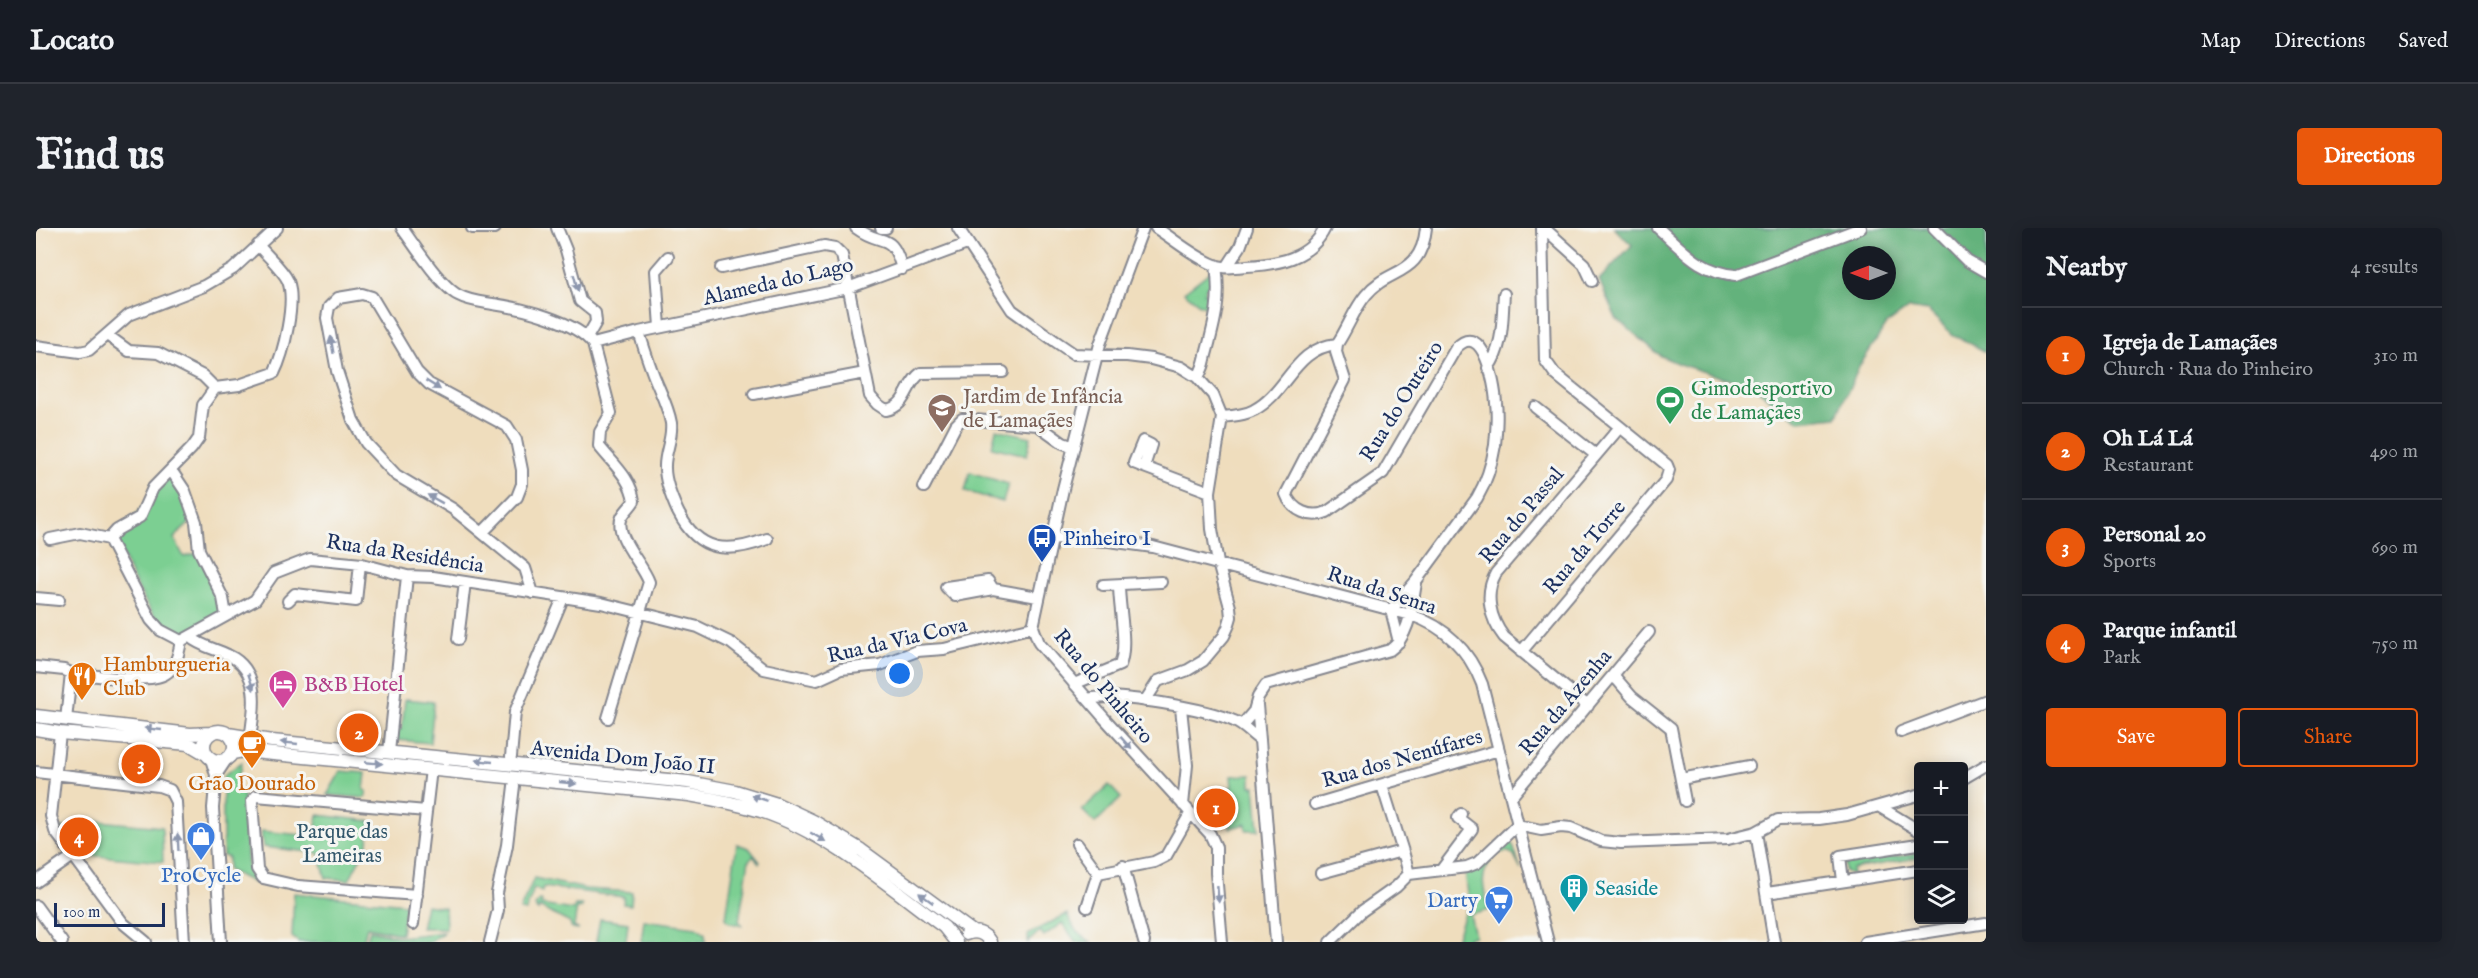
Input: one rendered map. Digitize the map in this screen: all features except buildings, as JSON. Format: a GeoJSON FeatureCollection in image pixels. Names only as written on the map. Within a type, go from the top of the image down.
{"type":"FeatureCollection","features":[{"type":"Feature","properties":{"kind":"main road","name":"Avenida Dom João II"},"geometry":{"type":"LineString","coordinates":[[36,716],[190,734],[221,731],[250,738],[688,782],[735,790],[777,804],[813,821],[838,836],[973,932],[982,934],[990,942]]}},
{"type":"Feature","properties":{"kind":"main road","name":"Avenida Dom João II"},"geometry":{"type":"LineString","coordinates":[[36,729],[189,744],[216,761],[229,756],[254,752],[689,795],[761,811],[806,830],[844,853],[944,927],[957,942],[966,934],[973,932]]}},
{"type":"Feature","properties":{"kind":"main road"},"geometry":{"type":"LineString","coordinates":[[208,756],[205,740],[211,733]]}},
{"type":"Feature","properties":{"kind":"main road"},"geometry":{"type":"LineString","coordinates":[[228,734],[234,743],[229,756]]}},
{"type":"Feature","properties":{"kind":"street"},"geometry":{"type":"LineString","coordinates":[[36,346],[80,352],[89,350],[129,315],[204,286],[234,269],[277,228]]}},
{"type":"Feature","properties":{"kind":"street"},"geometry":{"type":"LineString","coordinates":[[402,228],[426,261],[456,294],[476,302],[495,304],[567,323],[590,340]]}},
{"type":"Feature","properties":{"kind":"street"},"geometry":{"type":"LineString","coordinates":[[472,228],[495,228]]}},
{"type":"Feature","properties":{"kind":"street"},"geometry":{"type":"LineString","coordinates":[[557,228],[566,250],[580,301],[595,313],[596,322],[590,340],[611,413],[600,432],[599,446],[628,480],[633,490],[634,501],[622,518],[621,529],[630,550],[645,571],[649,582],[608,718]]}},
{"type":"Feature","properties":{"kind":"street"},"geometry":{"type":"LineString","coordinates":[[855,228],[873,238],[889,241],[894,245],[903,269]]}},
{"type":"Feature","properties":{"kind":"street"},"geometry":{"type":"LineString","coordinates":[[881,228],[886,228]]}},
{"type":"Feature","properties":{"kind":"street"},"geometry":{"type":"LineString","coordinates":[[958,228],[1012,310],[1074,354],[1151,359],[1181,367],[1198,377],[1213,395],[1222,417],[1210,492],[1212,529],[1231,617],[1224,636],[1203,661],[1188,670],[1158,681],[1145,701]]}},
{"type":"Feature","properties":{"kind":"street","name":"Rua do Pinheiro"},"geometry":{"type":"LineString","coordinates":[[1143,228],[1097,355],[1063,489],[1033,627],[1039,643],[1074,684],[1210,834],[1216,847],[1222,942]]}},
{"type":"Feature","properties":{"kind":"street"},"geometry":{"type":"LineString","coordinates":[[1156,228],[1221,266],[1287,261],[1313,246],[1325,228]]}},
{"type":"Feature","properties":{"kind":"street"},"geometry":{"type":"LineString","coordinates":[[1198,377],[1205,368],[1217,316],[1221,266],[1240,247],[1247,228]]}},
{"type":"Feature","properties":{"kind":"street"},"geometry":{"type":"LineString","coordinates":[[1222,417],[1255,410],[1321,345],[1337,344],[1367,293],[1378,284],[1406,269],[1413,261],[1420,250],[1426,228]]}},
{"type":"Feature","properties":{"kind":"street"},"geometry":{"type":"LineString","coordinates":[[1543,228],[1584,264],[1592,281]]}},
{"type":"Feature","properties":{"kind":"street"},"geometry":{"type":"LineString","coordinates":[[1543,228],[1545,360],[1555,374],[1620,427]]}},
{"type":"Feature","properties":{"kind":"street"},"geometry":{"type":"LineString","coordinates":[[1658,228],[1705,268],[1719,274],[1736,275],[1861,228]]}},
{"type":"Feature","properties":{"kind":"street"},"geometry":{"type":"LineString","coordinates":[[1934,228],[1966,261],[1986,272]]}},
{"type":"Feature","properties":{"kind":"street","name":"Alameda do Lago"},"geometry":{"type":"LineString","coordinates":[[590,340],[639,332],[848,288],[967,244]]}},
{"type":"Feature","properties":{"kind":"street"},"geometry":{"type":"LineString","coordinates":[[109,539],[117,530],[140,517],[153,488],[199,438],[203,405],[215,388],[239,385],[274,373],[280,360],[288,322],[288,282],[258,245]]}},
{"type":"Feature","properties":{"kind":"street"},"geometry":{"type":"LineString","coordinates":[[721,268],[824,246],[835,248],[842,255],[870,396],[877,405],[886,410],[900,405],[907,395],[912,379],[921,373],[1003,372]]}},
{"type":"Feature","properties":{"kind":"street"},"geometry":{"type":"LineString","coordinates":[[660,327],[656,271],[668,258]]}},
{"type":"Feature","properties":{"kind":"street"},"geometry":{"type":"LineString","coordinates":[[483,532],[518,497],[522,484],[522,470],[516,440],[507,426],[429,384],[417,372],[372,297],[362,294],[338,298],[329,307],[327,318],[337,371],[353,420],[366,443],[396,475],[453,509],[525,568],[533,593]]}},
{"type":"Feature","properties":{"kind":"street"},"geometry":{"type":"LineString","coordinates":[[1488,368],[1496,357],[1500,339],[1504,294]]}},
{"type":"Feature","properties":{"kind":"street"},"geometry":{"type":"LineString","coordinates":[[639,332],[670,418],[671,435],[665,458],[665,473],[670,493],[681,517],[698,539],[712,546],[745,546],[767,539]]}},
{"type":"Feature","properties":{"kind":"street"},"geometry":{"type":"LineString","coordinates":[[107,335],[129,351],[158,353],[203,376],[215,388]]}},
{"type":"Feature","properties":{"kind":"street","name":"Rua do Outeiro"},"geometry":{"type":"LineString","coordinates":[[1337,344],[1336,352],[1345,380],[1286,494],[1288,500],[1308,515],[1317,516],[1327,512],[1383,472],[1462,342],[1470,340],[1479,343],[1484,351],[1496,403],[1497,420],[1491,466],[1477,498],[1416,581],[1391,610]]}},
{"type":"Feature","properties":{"kind":"street"},"geometry":{"type":"LineString","coordinates":[[754,394],[865,373]]}},
{"type":"Feature","properties":{"kind":"street"},"geometry":{"type":"LineString","coordinates":[[1535,407],[1596,455]]}},
{"type":"Feature","properties":{"kind":"street"},"geometry":{"type":"LineString","coordinates":[[924,487],[956,425],[962,419],[1038,425],[1063,443],[1074,447]]}},
{"type":"Feature","properties":{"kind":"street","name":"Rua do Passal"},"geometry":{"type":"LineString","coordinates":[[1588,706],[1498,631],[1490,608],[1492,580],[1620,427]]}},
{"type":"Feature","properties":{"kind":"street","name":"Rua da Torre"},"geometry":{"type":"LineString","coordinates":[[1521,652],[1669,475],[1667,465],[1620,427]]}},
{"type":"Feature","properties":{"kind":"street"},"geometry":{"type":"LineString","coordinates":[[1144,467],[1210,492]]}},
{"type":"Feature","properties":{"kind":"street"},"geometry":{"type":"LineString","coordinates":[[171,470],[184,491],[196,522],[199,550],[223,598],[226,615]]}},
{"type":"Feature","properties":{"kind":"street"},"geometry":{"type":"LineString","coordinates":[[50,539],[80,533],[109,539]]}},
{"type":"Feature","properties":{"kind":"street","name":"Rua da Senra"},"geometry":{"type":"LineString","coordinates":[[1052,538],[1133,543],[1218,563],[1411,615],[1428,621],[1446,632],[1472,660],[1482,684],[1548,942]]}},
{"type":"Feature","properties":{"kind":"street"},"geometry":{"type":"LineString","coordinates":[[109,539],[151,620],[160,630],[231,656],[241,663],[249,675],[256,702],[250,738]]}},
{"type":"Feature","properties":{"kind":"street","name":"Rua da Residência"},"geometry":{"type":"LineString","coordinates":[[186,639],[255,600],[274,573],[289,565],[310,559],[339,560],[406,576],[433,577],[563,598]]}},
{"type":"Feature","properties":{"kind":"street"},"geometry":{"type":"LineString","coordinates":[[288,601],[295,594],[356,601],[360,564]]}},
{"type":"Feature","properties":{"kind":"street"},"geometry":{"type":"LineString","coordinates":[[389,752],[406,576]]}},
{"type":"Feature","properties":{"kind":"street"},"geometry":{"type":"LineString","coordinates":[[514,590],[526,577]]}},
{"type":"Feature","properties":{"kind":"street","name":"Rua do Outeiro"},"geometry":{"type":"LineString","coordinates":[[1399,642],[1411,615],[1416,581]]}},
{"type":"Feature","properties":{"kind":"street"},"geometry":{"type":"LineString","coordinates":[[458,639],[465,582]]}},
{"type":"Feature","properties":{"kind":"street"},"geometry":{"type":"LineString","coordinates":[[1103,585],[1161,582]]}},
{"type":"Feature","properties":{"kind":"street"},"geometry":{"type":"LineString","coordinates":[[1074,684],[1120,665],[1123,645],[1119,585]]}},
{"type":"Feature","properties":{"kind":"street"},"geometry":{"type":"LineString","coordinates":[[993,589],[1038,597]]}},
{"type":"Feature","properties":{"kind":"street"},"geometry":{"type":"LineString","coordinates":[[36,598],[59,600]]}},
{"type":"Feature","properties":{"kind":"street"},"geometry":{"type":"LineString","coordinates":[[511,757],[516,712],[563,598]]}},
{"type":"Feature","properties":{"kind":"street","name":"Rua da Via Cova"},"geometry":{"type":"LineString","coordinates":[[563,598],[641,612],[710,632],[731,642],[764,669],[817,680],[842,669],[880,665],[917,651],[944,650],[1033,627]]}},
{"type":"Feature","properties":{"kind":"street"},"geometry":{"type":"LineString","coordinates":[[1276,942],[1258,697],[1266,685],[1390,650],[1399,642],[1391,610]]}},
{"type":"Feature","properties":{"kind":"street","name":"Rua da Azenha"},"geometry":{"type":"LineString","coordinates":[[1511,797],[1649,632]]}},
{"type":"Feature","properties":{"kind":"street"},"geometry":{"type":"LineString","coordinates":[[36,667],[71,673],[129,678],[162,676],[174,663],[186,639]]}},
{"type":"Feature","properties":{"kind":"street"},"geometry":{"type":"LineString","coordinates":[[66,720],[71,673]]}},
{"type":"Feature","properties":{"kind":"street"},"geometry":{"type":"LineString","coordinates":[[1614,676],[1632,697],[1671,728],[1685,801]]}},
{"type":"Feature","properties":{"kind":"street"},"geometry":{"type":"LineString","coordinates":[[1088,699],[1098,696],[1118,697],[1222,716],[1242,725],[1260,740]]}},
{"type":"Feature","properties":{"kind":"street"},"geometry":{"type":"LineString","coordinates":[[1901,732],[1986,700]]}},
{"type":"Feature","properties":{"kind":"street"},"geometry":{"type":"LineString","coordinates":[[1242,725],[1257,704]]}},
{"type":"Feature","properties":{"kind":"street"},"geometry":{"type":"LineString","coordinates":[[1098,873],[1123,866],[1155,862],[1166,856],[1186,810],[1187,765],[1181,708]]}},
{"type":"Feature","properties":{"kind":"street"},"geometry":{"type":"LineString","coordinates":[[60,733],[51,816],[55,831],[123,924],[144,942]]}},
{"type":"Feature","properties":{"kind":"street","name":"Rua dos Nenúfares"},"geometry":{"type":"LineString","coordinates":[[1315,804],[1500,750]]}},
{"type":"Feature","properties":{"kind":"street"},"geometry":{"type":"LineString","coordinates":[[208,756],[216,775],[213,826],[220,942]]}},
{"type":"Feature","properties":{"kind":"street"},"geometry":{"type":"LineString","coordinates":[[216,775],[229,756]]}},
{"type":"Feature","properties":{"kind":"street"},"geometry":{"type":"LineString","coordinates":[[1968,776],[1986,765]]}},
{"type":"Feature","properties":{"kind":"street"},"geometry":{"type":"LineString","coordinates":[[1682,778],[1749,766]]}},
{"type":"Feature","properties":{"kind":"street"},"geometry":{"type":"LineString","coordinates":[[413,924],[431,769]]}},
{"type":"Feature","properties":{"kind":"street"},"geometry":{"type":"LineString","coordinates":[[36,772],[159,786],[170,790],[176,802],[184,942]]}},
{"type":"Feature","properties":{"kind":"street"},"geometry":{"type":"LineString","coordinates":[[1382,785],[1409,874]]}},
{"type":"Feature","properties":{"kind":"street"},"geometry":{"type":"LineString","coordinates":[[490,942],[498,910],[497,893],[514,786]]}},
{"type":"Feature","properties":{"kind":"street"},"geometry":{"type":"LineString","coordinates":[[417,895],[298,886],[263,878],[257,869],[252,801],[256,796],[426,811]]}},
{"type":"Feature","properties":{"kind":"street"},"geometry":{"type":"LineString","coordinates":[[1330,942],[1362,911],[1396,887],[1409,874],[1467,867],[1477,863],[1517,825],[1541,830],[1571,828],[1601,841],[1621,843],[1728,839],[1756,832],[1778,820],[1828,818],[1880,807],[1914,796]]}},
{"type":"Feature","properties":{"kind":"street"},"geometry":{"type":"LineString","coordinates":[[1880,807],[1914,828]]}},
{"type":"Feature","properties":{"kind":"street"},"geometry":{"type":"LineString","coordinates":[[1442,869],[1472,829],[1458,818],[1461,814]]}},
{"type":"Feature","properties":{"kind":"street"},"geometry":{"type":"LineString","coordinates":[[1756,832],[1774,942]]}},
{"type":"Feature","properties":{"kind":"street"},"geometry":{"type":"LineString","coordinates":[[1077,844],[1098,873]]}},
{"type":"Feature","properties":{"kind":"street"},"geometry":{"type":"LineString","coordinates":[[1843,881],[1840,856],[1914,845]]}},
{"type":"Feature","properties":{"kind":"street"},"geometry":{"type":"LineString","coordinates":[[1321,873],[1398,852],[1404,855]]}},
{"type":"Feature","properties":{"kind":"street"},"geometry":{"type":"LineString","coordinates":[[36,882],[73,856]]}},
{"type":"Feature","properties":{"kind":"street"},"geometry":{"type":"LineString","coordinates":[[1123,866],[1144,942]]}},
{"type":"Feature","properties":{"kind":"street"},"geometry":{"type":"LineString","coordinates":[[1767,892],[1914,871]]}},
{"type":"Feature","properties":{"kind":"street"},"geometry":{"type":"LineString","coordinates":[[1087,908],[1098,873]]}},
{"type":"Feature","properties":{"kind":"street"},"geometry":{"type":"LineString","coordinates":[[36,906],[62,942]]}},
{"type":"Feature","properties":{"kind":"street"},"geometry":{"type":"LineString","coordinates":[[1865,942],[1986,923]]}},
{"type":"Feature","properties":{"kind":"green space"},"geometry":{"type":"Polygon","coordinates":[[[1614,228],[1986,228],[1986,352],[1952,334],[1928,311],[1909,308],[1887,324],[1860,365],[1836,417],[1799,421],[1753,387],[1679,364],[1661,356],[1616,318],[1599,280],[1632,245],[1614,228]]]}},
{"type":"Feature","properties":{"kind":"green space"},"geometry":{"type":"Polygon","coordinates":[[[1211,271],[1215,289],[1207,286],[1204,293],[1213,298],[1211,309],[1198,303],[1184,292],[1211,271]]]}},
{"type":"Feature","properties":{"kind":"green space"},"geometry":{"type":"Polygon","coordinates":[[[996,429],[1031,437],[1027,455],[992,447],[996,429]]]}},
{"type":"Feature","properties":{"kind":"green space"},"geometry":{"type":"Polygon","coordinates":[[[970,472],[1008,484],[1003,502],[965,491],[970,472]]]}},
{"type":"Feature","properties":{"kind":"green space"},"geometry":{"type":"Polygon","coordinates":[[[173,477],[193,520],[174,538],[184,557],[199,553],[222,605],[221,614],[184,635],[174,633],[153,613],[126,564],[116,539],[117,535],[168,479],[173,477]]]}},
{"type":"Feature","properties":{"kind":"green space"},"geometry":{"type":"Polygon","coordinates":[[[405,699],[434,702],[430,743],[396,740],[398,729],[402,729],[405,699]]]}},
{"type":"Feature","properties":{"kind":"green space"},"geometry":{"type":"Polygon","coordinates":[[[242,762],[237,784],[243,794],[248,867],[254,883],[228,870],[228,857],[223,856],[224,775],[242,762]]]}},
{"type":"Feature","properties":{"kind":"green space"},"geometry":{"type":"Polygon","coordinates":[[[341,771],[366,773],[365,798],[327,795],[341,771]]]}},
{"type":"Feature","properties":{"kind":"green space"},"geometry":{"type":"Polygon","coordinates":[[[1251,775],[1251,786],[1255,786],[1259,830],[1246,830],[1246,824],[1230,828],[1227,788],[1232,787],[1231,776],[1251,775]]]}},
{"type":"Feature","properties":{"kind":"green space"},"geometry":{"type":"Polygon","coordinates":[[[1109,785],[1121,798],[1095,823],[1082,810],[1109,785]]]}},
{"type":"Feature","properties":{"kind":"green space","name":"Parque das Lameiras"},"geometry":{"type":"Polygon","coordinates":[[[318,815],[370,821],[368,843],[349,880],[326,878],[319,853],[263,847],[261,831],[314,836],[318,815]]]}},
{"type":"Feature","properties":{"kind":"green space"},"geometry":{"type":"Polygon","coordinates":[[[87,820],[162,827],[163,862],[87,855],[84,860],[61,827],[87,830],[87,820]]]}},
{"type":"Feature","properties":{"kind":"green space"},"geometry":{"type":"Polygon","coordinates":[[[1509,837],[1513,838],[1511,840],[1521,870],[1514,856],[1509,852],[1500,853],[1494,857],[1484,877],[1484,890],[1489,910],[1470,915],[1475,936],[1468,938],[1469,942],[1455,942],[1471,897],[1468,894],[1465,871],[1509,837]]]}},
{"type":"Feature","properties":{"kind":"green space"},"geometry":{"type":"Polygon","coordinates":[[[737,844],[749,848],[760,862],[753,856],[749,860],[739,921],[742,925],[730,923],[726,918],[737,844]]]}},
{"type":"Feature","properties":{"kind":"green space"},"geometry":{"type":"Polygon","coordinates":[[[1914,854],[1914,859],[1852,869],[1853,875],[1845,871],[1845,863],[1850,857],[1851,863],[1914,854]]]}},
{"type":"Feature","properties":{"kind":"green space"},"geometry":{"type":"Polygon","coordinates":[[[534,878],[586,889],[632,892],[631,905],[623,904],[624,897],[543,887],[542,892],[534,888],[526,911],[520,910],[534,878]]]}},
{"type":"Feature","properties":{"kind":"green space"},"geometry":{"type":"Polygon","coordinates":[[[294,893],[405,904],[401,934],[367,927],[363,942],[299,942],[292,937],[294,893]]]}},
{"type":"Feature","properties":{"kind":"green space"},"geometry":{"type":"Polygon","coordinates":[[[540,900],[541,905],[573,910],[575,905],[582,905],[581,908],[577,907],[574,927],[579,930],[572,929],[570,923],[539,907],[538,911],[535,905],[540,900]]]}},
{"type":"Feature","properties":{"kind":"green space"},"geometry":{"type":"Polygon","coordinates":[[[426,905],[445,908],[446,928],[421,928],[426,905]]]}},
{"type":"Feature","properties":{"kind":"green space"},"geometry":{"type":"Polygon","coordinates":[[[1067,914],[1076,931],[1091,942],[1076,942],[1062,923],[1044,936],[1040,931],[1028,942],[1028,935],[1032,932],[1067,914]]]}},
{"type":"Feature","properties":{"kind":"green space"},"geometry":{"type":"Polygon","coordinates":[[[600,919],[628,923],[626,941],[596,942],[600,919]]]}},
{"type":"Feature","properties":{"kind":"green space"},"geometry":{"type":"Polygon","coordinates":[[[644,920],[696,927],[705,933],[706,942],[641,942],[644,920]]]}},
{"type":"Feature","properties":{"kind":"green space"},"geometry":{"type":"Polygon","coordinates":[[[370,930],[400,937],[444,932],[429,942],[366,942],[370,930]]]}},
{"type":"Feature","properties":{"kind":"place","name":"Gimodesportivo de Lamaçães"},"geometry":{"type":"Point","coordinates":[1670,426]}},
{"type":"Feature","properties":{"kind":"place","name":"Jardim de Infância de Lamaçães"},"geometry":{"type":"Point","coordinates":[942,434]}},
{"type":"Feature","properties":{"kind":"place","name":"Pinheiro I"},"geometry":{"type":"Point","coordinates":[1042,564]}},
{"type":"Feature","properties":{"kind":"place","name":"Hamburgueria Club"},"geometry":{"type":"Point","coordinates":[82,702]}},
{"type":"Feature","properties":{"kind":"place","name":"B&B Hotel"},"geometry":{"type":"Point","coordinates":[283,710]}},
{"type":"Feature","properties":{"kind":"place","name":"Oh Lá Lá"},"geometry":{"type":"Point","coordinates":[359,733]}},
{"type":"Feature","properties":{"kind":"place","name":"Personal 20"},"geometry":{"type":"Point","coordinates":[141,764]}},
{"type":"Feature","properties":{"kind":"place","name":"Grão Dourado"},"geometry":{"type":"Point","coordinates":[252,770]}},
{"type":"Feature","properties":{"kind":"place","name":"Igreja de Lamaçães"},"geometry":{"type":"Point","coordinates":[1216,808]}},
{"type":"Feature","properties":{"kind":"place","name":"Parque infantil"},"geometry":{"type":"Point","coordinates":[79,837]}},
{"type":"Feature","properties":{"kind":"place","name":"ProCycle"},"geometry":{"type":"Point","coordinates":[201,862]}},
{"type":"Feature","properties":{"kind":"place","name":"Seaside"},"geometry":{"type":"Point","coordinates":[1574,914]}},
{"type":"Feature","properties":{"kind":"place","name":"Darty"},"geometry":{"type":"Point","coordinates":[1499,926]}}]}
